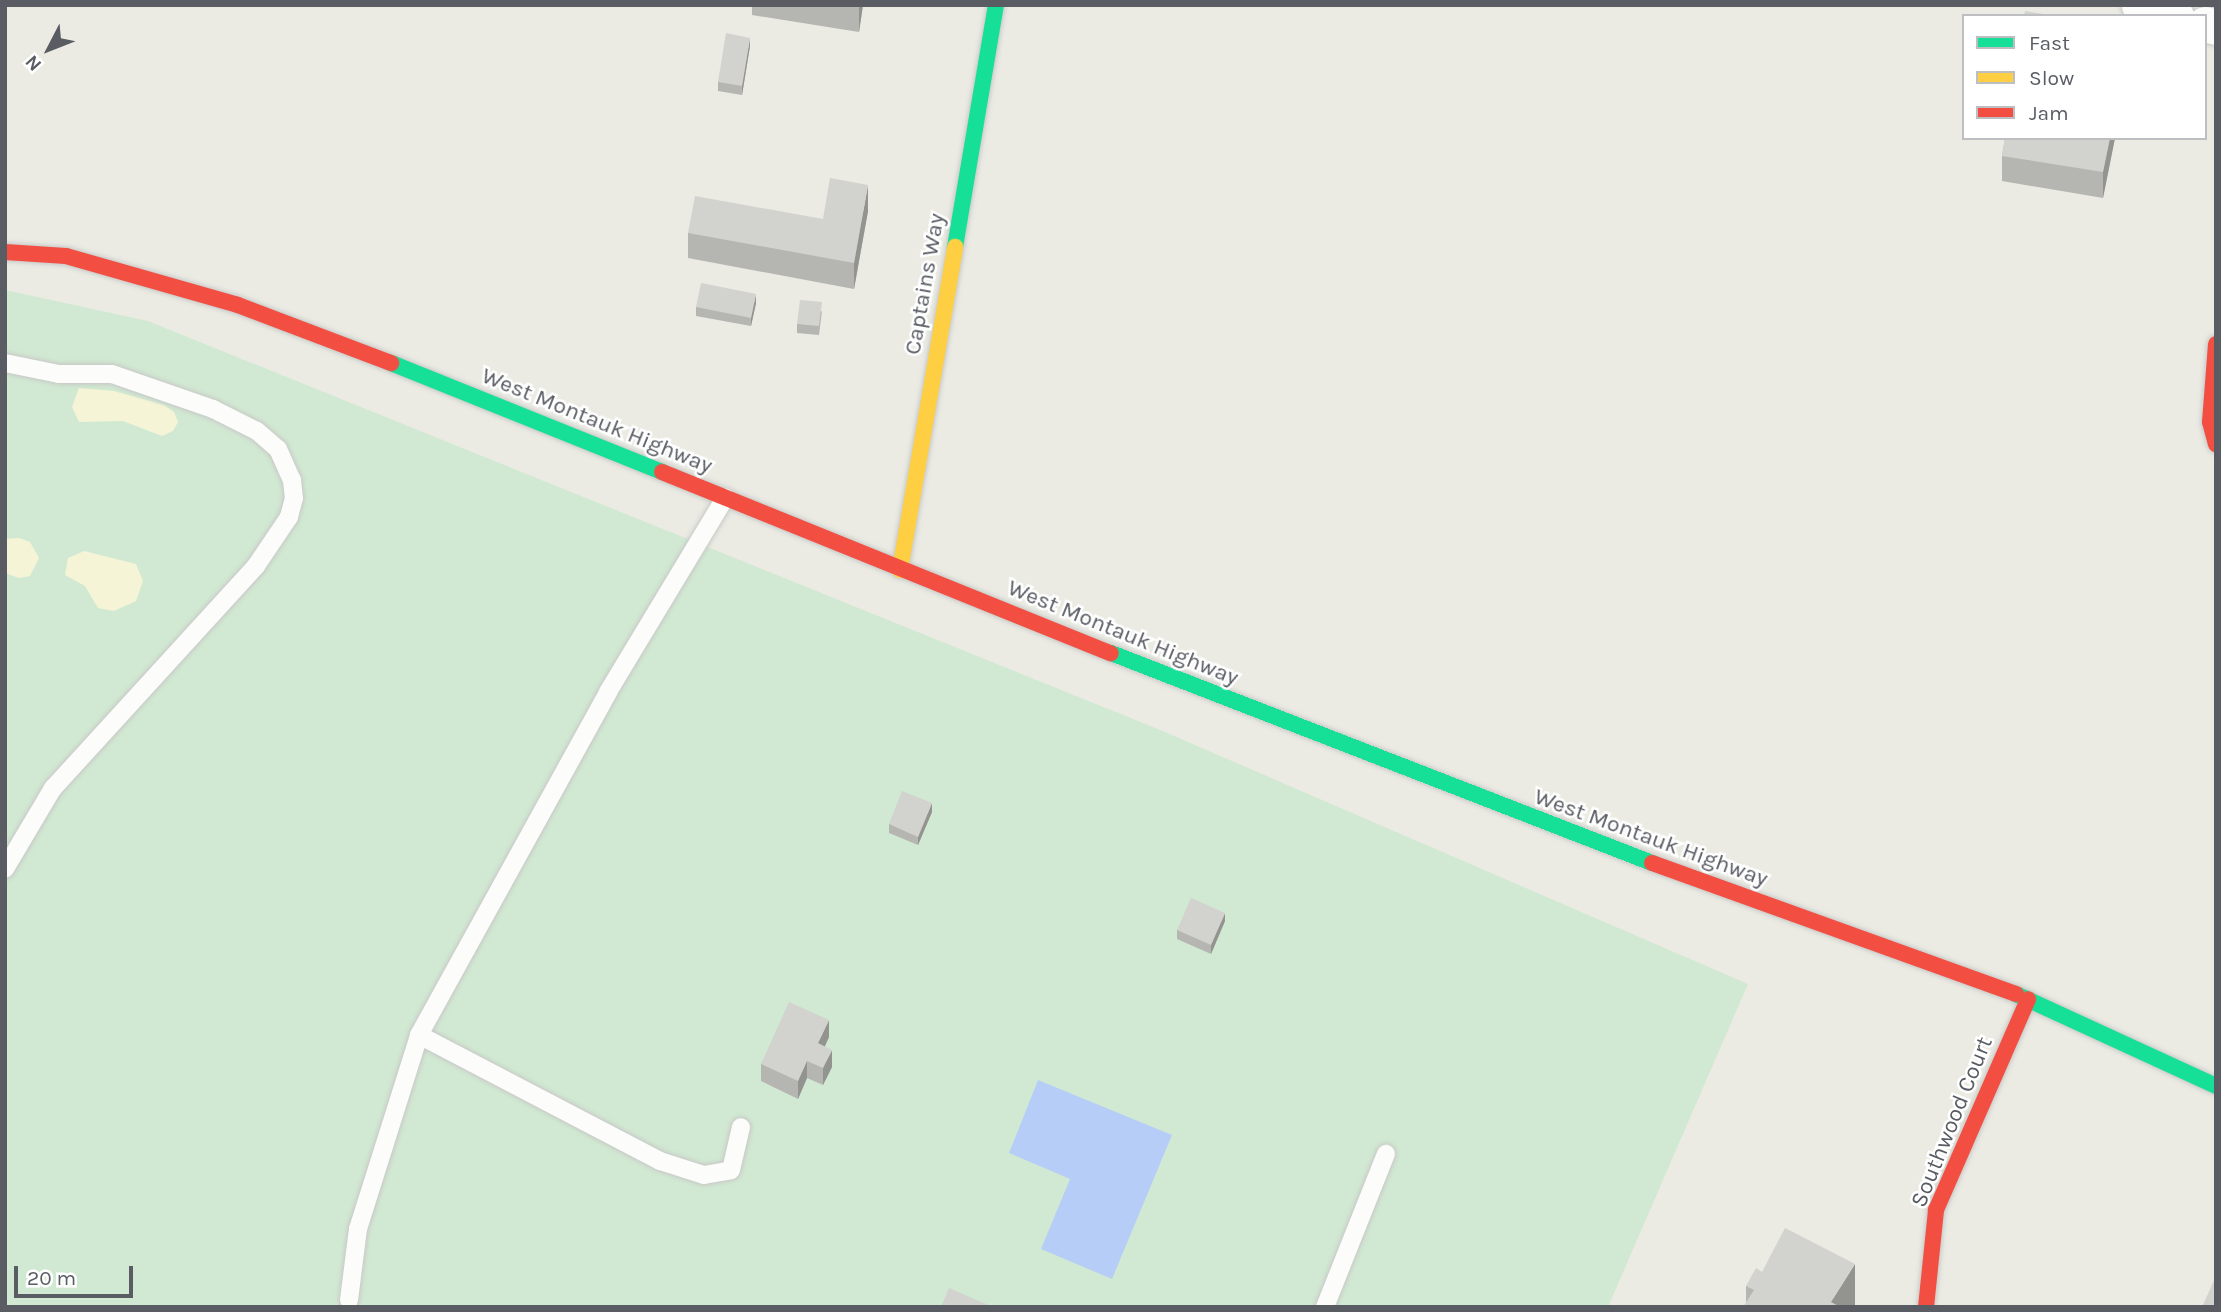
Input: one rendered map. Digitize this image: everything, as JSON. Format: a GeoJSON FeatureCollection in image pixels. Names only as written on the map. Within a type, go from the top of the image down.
{"type":"FeatureCollection","features":[{"type":"Feature","properties":{"kind":"main road","name":"Captains Way"},"geometry":{"type":"LineString","coordinates":[[900,570],[996,5]]}},
{"type":"Feature","properties":{"kind":"main road","name":"West Montauk Highway"},"geometry":{"type":"LineString","coordinates":[[5,252],[66,256],[238,305],[508,408],[900,570],[1524,817],[2028,999],[2216,1086]]}},
{"type":"Feature","properties":{"kind":"main road"},"geometry":{"type":"LineString","coordinates":[[2214,429],[2216,344]]}},
{"type":"Feature","properties":{"kind":"main road","name":"Southwood Court"},"geometry":{"type":"LineString","coordinates":[[1926,1307],[1936,1210],[2028,999]]}},
{"type":"Feature","properties":{"kind":"street"},"geometry":{"type":"LineString","coordinates":[[2139,5],[2169,14]]}},
{"type":"Feature","properties":{"kind":"lane"},"geometry":{"type":"LineString","coordinates":[[5,363],[59,374],[113,374],[213,409],[257,430],[278,449],[292,480],[294,498],[289,517],[256,566],[53,788],[5,869]]}},
{"type":"Feature","properties":{"kind":"lane"},"geometry":{"type":"LineString","coordinates":[[349,1305],[358,1229],[419,1035],[608,692],[725,498]]}},
{"type":"Feature","properties":{"kind":"lane"},"geometry":{"type":"LineString","coordinates":[[419,1035],[660,1161],[704,1175],[731,1170],[741,1127]]}},
{"type":"Feature","properties":{"kind":"lane"},"geometry":{"type":"LineString","coordinates":[[1325,1307],[1386,1154]]}},
{"type":"Feature","properties":{"kind":"shaded area"},"geometry":{"type":"Polygon","coordinates":[[[5,290],[148,321],[1158,729],[1748,984],[1608,1307],[5,1307],[5,290]]]}},
{"type":"Feature","properties":{"kind":"sand"},"geometry":{"type":"Polygon","coordinates":[[[79,388],[114,391],[164,405],[174,412],[178,422],[173,431],[162,436],[123,421],[79,422],[72,407],[79,388]]]}},
{"type":"Feature","properties":{"kind":"sand"},"geometry":{"type":"Polygon","coordinates":[[[19,538],[30,542],[39,558],[30,576],[19,578],[5,573],[5,539],[19,538]]]}},
{"type":"Feature","properties":{"kind":"sand"},"geometry":{"type":"Polygon","coordinates":[[[84,551],[136,564],[143,581],[136,601],[114,611],[98,608],[85,586],[65,575],[68,558],[84,551]]]}},
{"type":"Feature","properties":{"kind":"water"},"geometry":{"type":"Polygon","coordinates":[[[1038,1080],[1172,1135],[1112,1279],[1041,1249],[1070,1179],[1009,1153],[1038,1080]]]}},
{"type":"Feature","properties":{"kind":"building"},"geometry":{"type":"Polygon","coordinates":[[[726,33],[750,38],[742,86],[718,82],[726,33]]]}},
{"type":"Feature","properties":{"kind":"building"},"geometry":{"type":"Polygon","coordinates":[[[2005,140],[2110,140],[2103,172],[2002,156],[2005,140]]]}},
{"type":"Feature","properties":{"kind":"building"},"geometry":{"type":"Polygon","coordinates":[[[830,178],[868,185],[854,263],[688,233],[695,196],[823,219],[830,178]]]}},
{"type":"Feature","properties":{"kind":"building"},"geometry":{"type":"Polygon","coordinates":[[[701,283],[756,294],[751,318],[696,307],[701,283]]]}},
{"type":"Feature","properties":{"kind":"building"},"geometry":{"type":"Polygon","coordinates":[[[800,300],[822,302],[819,326],[797,324],[800,300]]]}},
{"type":"Feature","properties":{"kind":"building"},"geometry":{"type":"Polygon","coordinates":[[[902,791],[932,803],[918,837],[889,824],[902,791]]]}},
{"type":"Feature","properties":{"kind":"building"},"geometry":{"type":"Polygon","coordinates":[[[1191,898],[1225,913],[1211,945],[1177,930],[1191,898]]]}},
{"type":"Feature","properties":{"kind":"building"},"geometry":{"type":"Polygon","coordinates":[[[789,1002],[829,1020],[818,1043],[832,1050],[823,1068],[807,1061],[798,1081],[761,1064],[789,1002]]]}},
{"type":"Feature","properties":{"kind":"building"},"geometry":{"type":"Polygon","coordinates":[[[1785,1228],[1855,1264],[1831,1302],[1840,1307],[1743,1307],[1754,1290],[1746,1286],[1756,1268],[1762,1272],[1785,1228]]]}},
{"type":"Feature","properties":{"kind":"building"},"geometry":{"type":"Polygon","coordinates":[[[2216,1276],[2216,1307],[2202,1307],[2216,1276]]]}},
{"type":"Feature","properties":{"kind":"building"},"geometry":{"type":"Polygon","coordinates":[[[949,1288],[993,1307],[941,1307],[949,1288]]]}},
{"type":"Feature","properties":{"kind":"traffic: fast"},"geometry":{"type":"LineString","coordinates":[[955,247],[996,5]]}},
{"type":"Feature","properties":{"kind":"traffic: fast"},"geometry":{"type":"LineString","coordinates":[[391,363],[662,472]]}},
{"type":"Feature","properties":{"kind":"traffic: fast"},"geometry":{"type":"LineString","coordinates":[[1111,653],[1652,863]]}},
{"type":"Feature","properties":{"kind":"traffic: fast"},"geometry":{"type":"LineString","coordinates":[[2016,994],[2216,1086]]}},
{"type":"Feature","properties":{"kind":"traffic: slow"},"geometry":{"type":"LineString","coordinates":[[900,570],[955,247]]}},
{"type":"Feature","properties":{"kind":"traffic: jam"},"geometry":{"type":"LineString","coordinates":[[5,252],[66,256],[238,305],[391,363]]}},
{"type":"Feature","properties":{"kind":"traffic: jam"},"geometry":{"type":"LineString","coordinates":[[2216,344],[2210,422],[2216,444]]}},
{"type":"Feature","properties":{"kind":"traffic: jam"},"geometry":{"type":"LineString","coordinates":[[662,472],[1111,653]]}},
{"type":"Feature","properties":{"kind":"traffic: jam"},"geometry":{"type":"LineString","coordinates":[[1652,863],[2016,994]]}},
{"type":"Feature","properties":{"kind":"traffic: jam"},"geometry":{"type":"LineString","coordinates":[[1926,1307],[1936,1210],[2028,999]]}}]}
